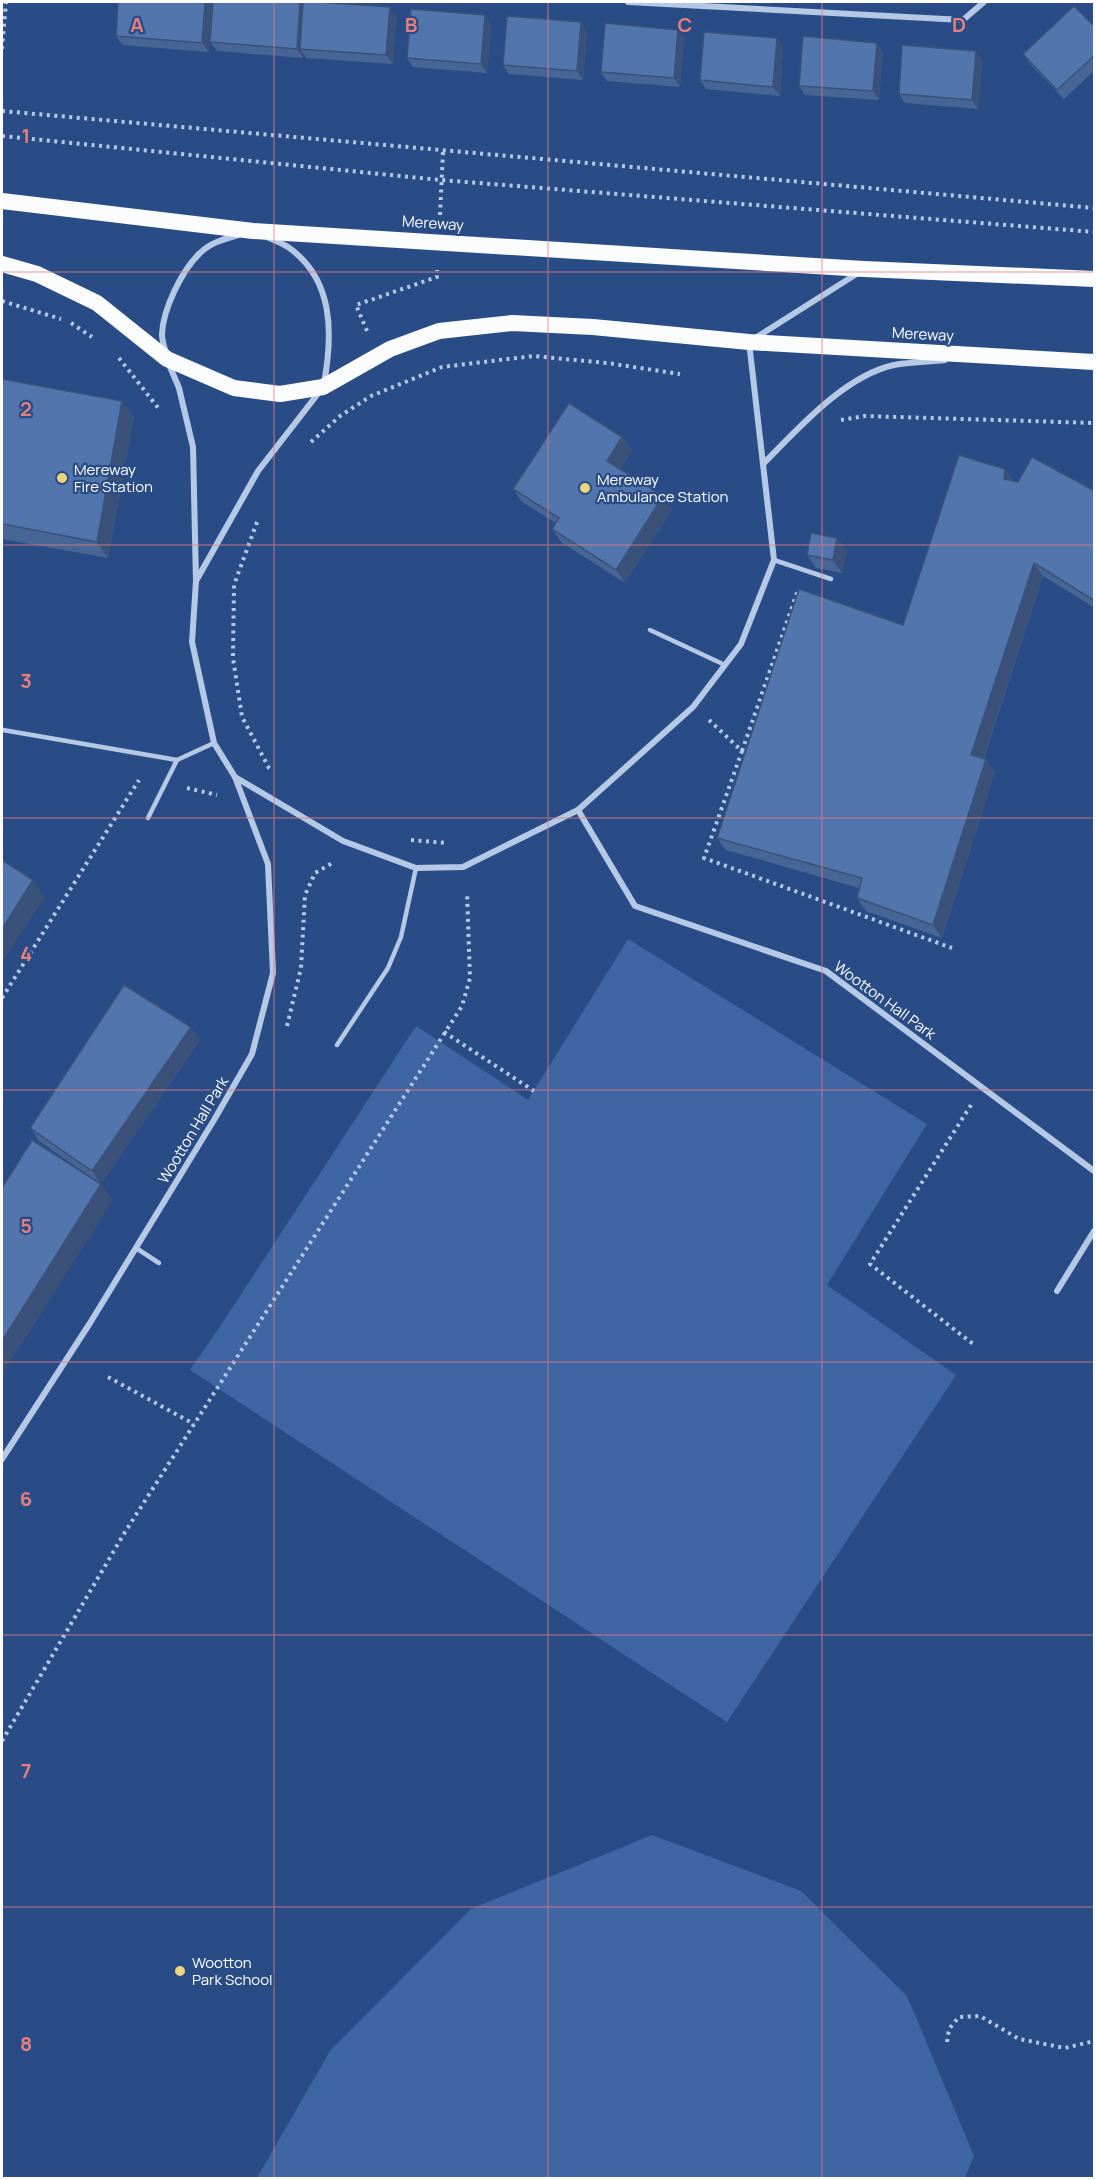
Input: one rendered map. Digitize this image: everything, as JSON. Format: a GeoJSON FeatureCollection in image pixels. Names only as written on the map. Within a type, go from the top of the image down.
{"type":"FeatureCollection","features":[{"type":"Feature","properties":{"kind":"highway","name":"Mereway"},"geometry":{"type":"LineString","coordinates":[[2,201],[253,231],[864,270],[1095,279]]}},
{"type":"Feature","properties":{"kind":"highway","name":"Mereway"},"geometry":{"type":"LineString","coordinates":[[2,264],[37,274],[97,303],[167,359],[234,388],[280,394],[323,387],[390,349],[439,331],[512,323],[593,327],[749,342],[1095,362]]}},
{"type":"Feature","properties":{"kind":"street"},"geometry":{"type":"LineString","coordinates":[[628,2],[963,20],[984,2]]}},
{"type":"Feature","properties":{"kind":"street"},"geometry":{"type":"LineString","coordinates":[[196,581],[258,471],[323,387],[329,358],[327,301],[310,268],[288,247],[253,231],[220,240],[200,254],[180,280],[168,306],[162,334],[167,359],[179,388],[193,447],[196,581],[192,642],[213,743],[235,777],[343,841],[416,868],[463,867],[578,810],[693,707],[741,644],[774,560],[749,342],[864,270]]}},
{"type":"Feature","properties":{"kind":"street"},"geometry":{"type":"LineString","coordinates":[[763,464],[820,407],[867,375],[894,365],[991,356]]}},
{"type":"Feature","properties":{"kind":"street","name":"Wootton Hall Park"},"geometry":{"type":"LineString","coordinates":[[2,1460],[214,1120],[252,1054],[273,973],[268,864],[235,777]]}},
{"type":"Feature","properties":{"kind":"street","name":"Wootton Hall Park"},"geometry":{"type":"LineString","coordinates":[[578,810],[635,906],[826,971],[1095,1171]]}},
{"type":"Feature","properties":{"kind":"street"},"geometry":{"type":"LineString","coordinates":[[1057,1292],[1095,1231]]}},
{"type":"Feature","properties":{"kind":"lane"},"geometry":{"type":"LineString","coordinates":[[774,560],[831,579]]}},
{"type":"Feature","properties":{"kind":"lane"},"geometry":{"type":"LineString","coordinates":[[650,630],[725,665]]}},
{"type":"Feature","properties":{"kind":"lane"},"geometry":{"type":"LineString","coordinates":[[3,730],[177,760],[213,743]]}},
{"type":"Feature","properties":{"kind":"lane"},"geometry":{"type":"LineString","coordinates":[[148,818],[177,760]]}},
{"type":"Feature","properties":{"kind":"lane"},"geometry":{"type":"LineString","coordinates":[[337,1045],[388,968],[401,937],[416,868]]}},
{"type":"Feature","properties":{"kind":"lane"},"geometry":{"type":"LineString","coordinates":[[135,1248],[159,1263]]}},
{"type":"Feature","properties":{"kind":"path"},"geometry":{"type":"LineString","coordinates":[[2,50],[6,2]]}},
{"type":"Feature","properties":{"kind":"path"},"geometry":{"type":"LineString","coordinates":[[2,111],[443,152],[1095,208]]}},
{"type":"Feature","properties":{"kind":"path"},"geometry":{"type":"LineString","coordinates":[[2,135],[441,180],[1095,232]]}},
{"type":"Feature","properties":{"kind":"path"},"geometry":{"type":"LineString","coordinates":[[378,356],[356,305],[437,277],[443,152]]}},
{"type":"Feature","properties":{"kind":"path"},"geometry":{"type":"LineString","coordinates":[[2,301],[66,320],[95,339]]}},
{"type":"Feature","properties":{"kind":"path"},"geometry":{"type":"LineString","coordinates":[[114,352],[166,417]]}},
{"type":"Feature","properties":{"kind":"path"},"geometry":{"type":"LineString","coordinates":[[306,447],[340,416],[371,396],[442,367],[533,356],[607,363],[680,374]]}},
{"type":"Feature","properties":{"kind":"path"},"geometry":{"type":"LineString","coordinates":[[865,416],[1095,423]]}},
{"type":"Feature","properties":{"kind":"path"},"geometry":{"type":"LineString","coordinates":[[261,513],[234,585],[233,658],[242,717],[268,768],[278,775]]}},
{"type":"Feature","properties":{"kind":"path"},"geometry":{"type":"LineString","coordinates":[[723,733],[742,751],[704,858],[951,948]]}},
{"type":"Feature","properties":{"kind":"path"},"geometry":{"type":"LineString","coordinates":[[2,998],[139,780]]}},
{"type":"Feature","properties":{"kind":"path"},"geometry":{"type":"LineString","coordinates":[[183,788],[216,794],[221,803]]}},
{"type":"Feature","properties":{"kind":"path"},"geometry":{"type":"LineString","coordinates":[[400,840],[447,843]]}},
{"type":"Feature","properties":{"kind":"path"},"geometry":{"type":"LineString","coordinates":[[287,1026],[302,969],[305,895],[315,873],[336,861]]}},
{"type":"Feature","properties":{"kind":"path"},"geometry":{"type":"LineString","coordinates":[[2,1741],[125,1532],[462,1006],[470,978],[467,892]]}},
{"type":"Feature","properties":{"kind":"path"},"geometry":{"type":"LineString","coordinates":[[444,1032],[534,1091]]}},
{"type":"Feature","properties":{"kind":"path"},"geometry":{"type":"LineString","coordinates":[[973,1102],[870,1264],[973,1344]]}},
{"type":"Feature","properties":{"kind":"path"},"geometry":{"type":"LineString","coordinates":[[108,1377],[194,1424]]}},
{"type":"Feature","properties":{"kind":"path"},"geometry":{"type":"LineString","coordinates":[[947,2042],[949,2029],[959,2017],[980,2016],[1019,2039],[1065,2048],[1095,2041]]}},
{"type":"Feature","properties":{"kind":"shaded area"},"geometry":{"type":"Polygon","coordinates":[[[628,939],[927,1124],[827,1285],[956,1375],[727,1722],[190,1370],[416,1026],[528,1100],[628,939]]]}},
{"type":"Feature","properties":{"kind":"shaded area"},"geometry":{"type":"Polygon","coordinates":[[[652,1835],[801,1891],[907,1996],[974,2156],[965,2178],[257,2178],[330,2051],[471,1909],[652,1835]]]}},
{"type":"Feature","properties":{"kind":"building"},"geometry":{"type":"Polygon","coordinates":[[[118,2],[205,2],[202,43],[116,36],[118,2]]]}},
{"type":"Feature","properties":{"kind":"building"},"geometry":{"type":"Polygon","coordinates":[[[213,2],[300,2],[297,49],[210,42],[213,2]]]}},
{"type":"Feature","properties":{"kind":"building"},"geometry":{"type":"Polygon","coordinates":[[[303,2],[390,7],[386,55],[300,49],[303,2]]]}},
{"type":"Feature","properties":{"kind":"building"},"geometry":{"type":"Polygon","coordinates":[[[1074,6],[1095,27],[1095,55],[1057,90],[1023,54],[1074,6]]]}},
{"type":"Feature","properties":{"kind":"building"},"geometry":{"type":"Polygon","coordinates":[[[411,9],[485,15],[481,64],[407,58],[411,9]]]}},
{"type":"Feature","properties":{"kind":"building"},"geometry":{"type":"Polygon","coordinates":[[[507,16],[581,22],[577,71],[503,65],[507,16]]]}},
{"type":"Feature","properties":{"kind":"building"},"geometry":{"type":"Polygon","coordinates":[[[605,23],[678,30],[674,78],[601,72],[605,23]]]}},
{"type":"Feature","properties":{"kind":"building"},"geometry":{"type":"Polygon","coordinates":[[[704,32],[777,38],[773,87],[700,80],[704,32]]]}},
{"type":"Feature","properties":{"kind":"building"},"geometry":{"type":"Polygon","coordinates":[[[803,36],[877,43],[873,91],[799,86],[803,36]]]}},
{"type":"Feature","properties":{"kind":"building"},"geometry":{"type":"Polygon","coordinates":[[[902,45],[976,51],[972,100],[899,94],[902,45]]]}},
{"type":"Feature","properties":{"kind":"building","name":"Mereway Fire Station"},"geometry":{"type":"Polygon","coordinates":[[[2,379],[122,401],[97,542],[2,524],[2,379]]]}},
{"type":"Feature","properties":{"kind":"building","name":"Mereway Ambulance Station"},"geometry":{"type":"Polygon","coordinates":[[[569,403],[622,437],[607,461],[663,496],[616,570],[552,529],[559,518],[513,489],[569,403]]]}},
{"type":"Feature","properties":{"kind":"building"},"geometry":{"type":"Polygon","coordinates":[[[959,455],[1005,469],[1004,479],[1018,482],[1032,457],[1095,491],[1095,601],[1034,563],[971,755],[986,759],[933,925],[857,898],[862,878],[717,838],[799,589],[903,625],[959,455]]]}},
{"type":"Feature","properties":{"kind":"building"},"geometry":{"type":"Polygon","coordinates":[[[811,533],[837,538],[833,560],[807,555],[811,533]]]}},
{"type":"Feature","properties":{"kind":"building"},"geometry":{"type":"Polygon","coordinates":[[[2,860],[33,880],[2,929],[2,860]]]}},
{"type":"Feature","properties":{"kind":"building"},"geometry":{"type":"Polygon","coordinates":[[[124,985],[191,1027],[92,1171],[30,1128],[124,985]]]}},
{"type":"Feature","properties":{"kind":"building"},"geometry":{"type":"Polygon","coordinates":[[[32,1140],[101,1184],[2,1341],[2,1188],[32,1140]]]}},
{"type":"Feature","properties":{"kind":"place","name":"Mereway Fire Station"},"geometry":{"type":"Point","coordinates":[62,478]}},
{"type":"Feature","properties":{"kind":"place","name":"Mereway Ambulance Station"},"geometry":{"type":"Point","coordinates":[585,488]}},
{"type":"Feature","properties":{"kind":"place","name":"Wootton Park School"},"geometry":{"type":"Point","coordinates":[180,1971]}}]}
